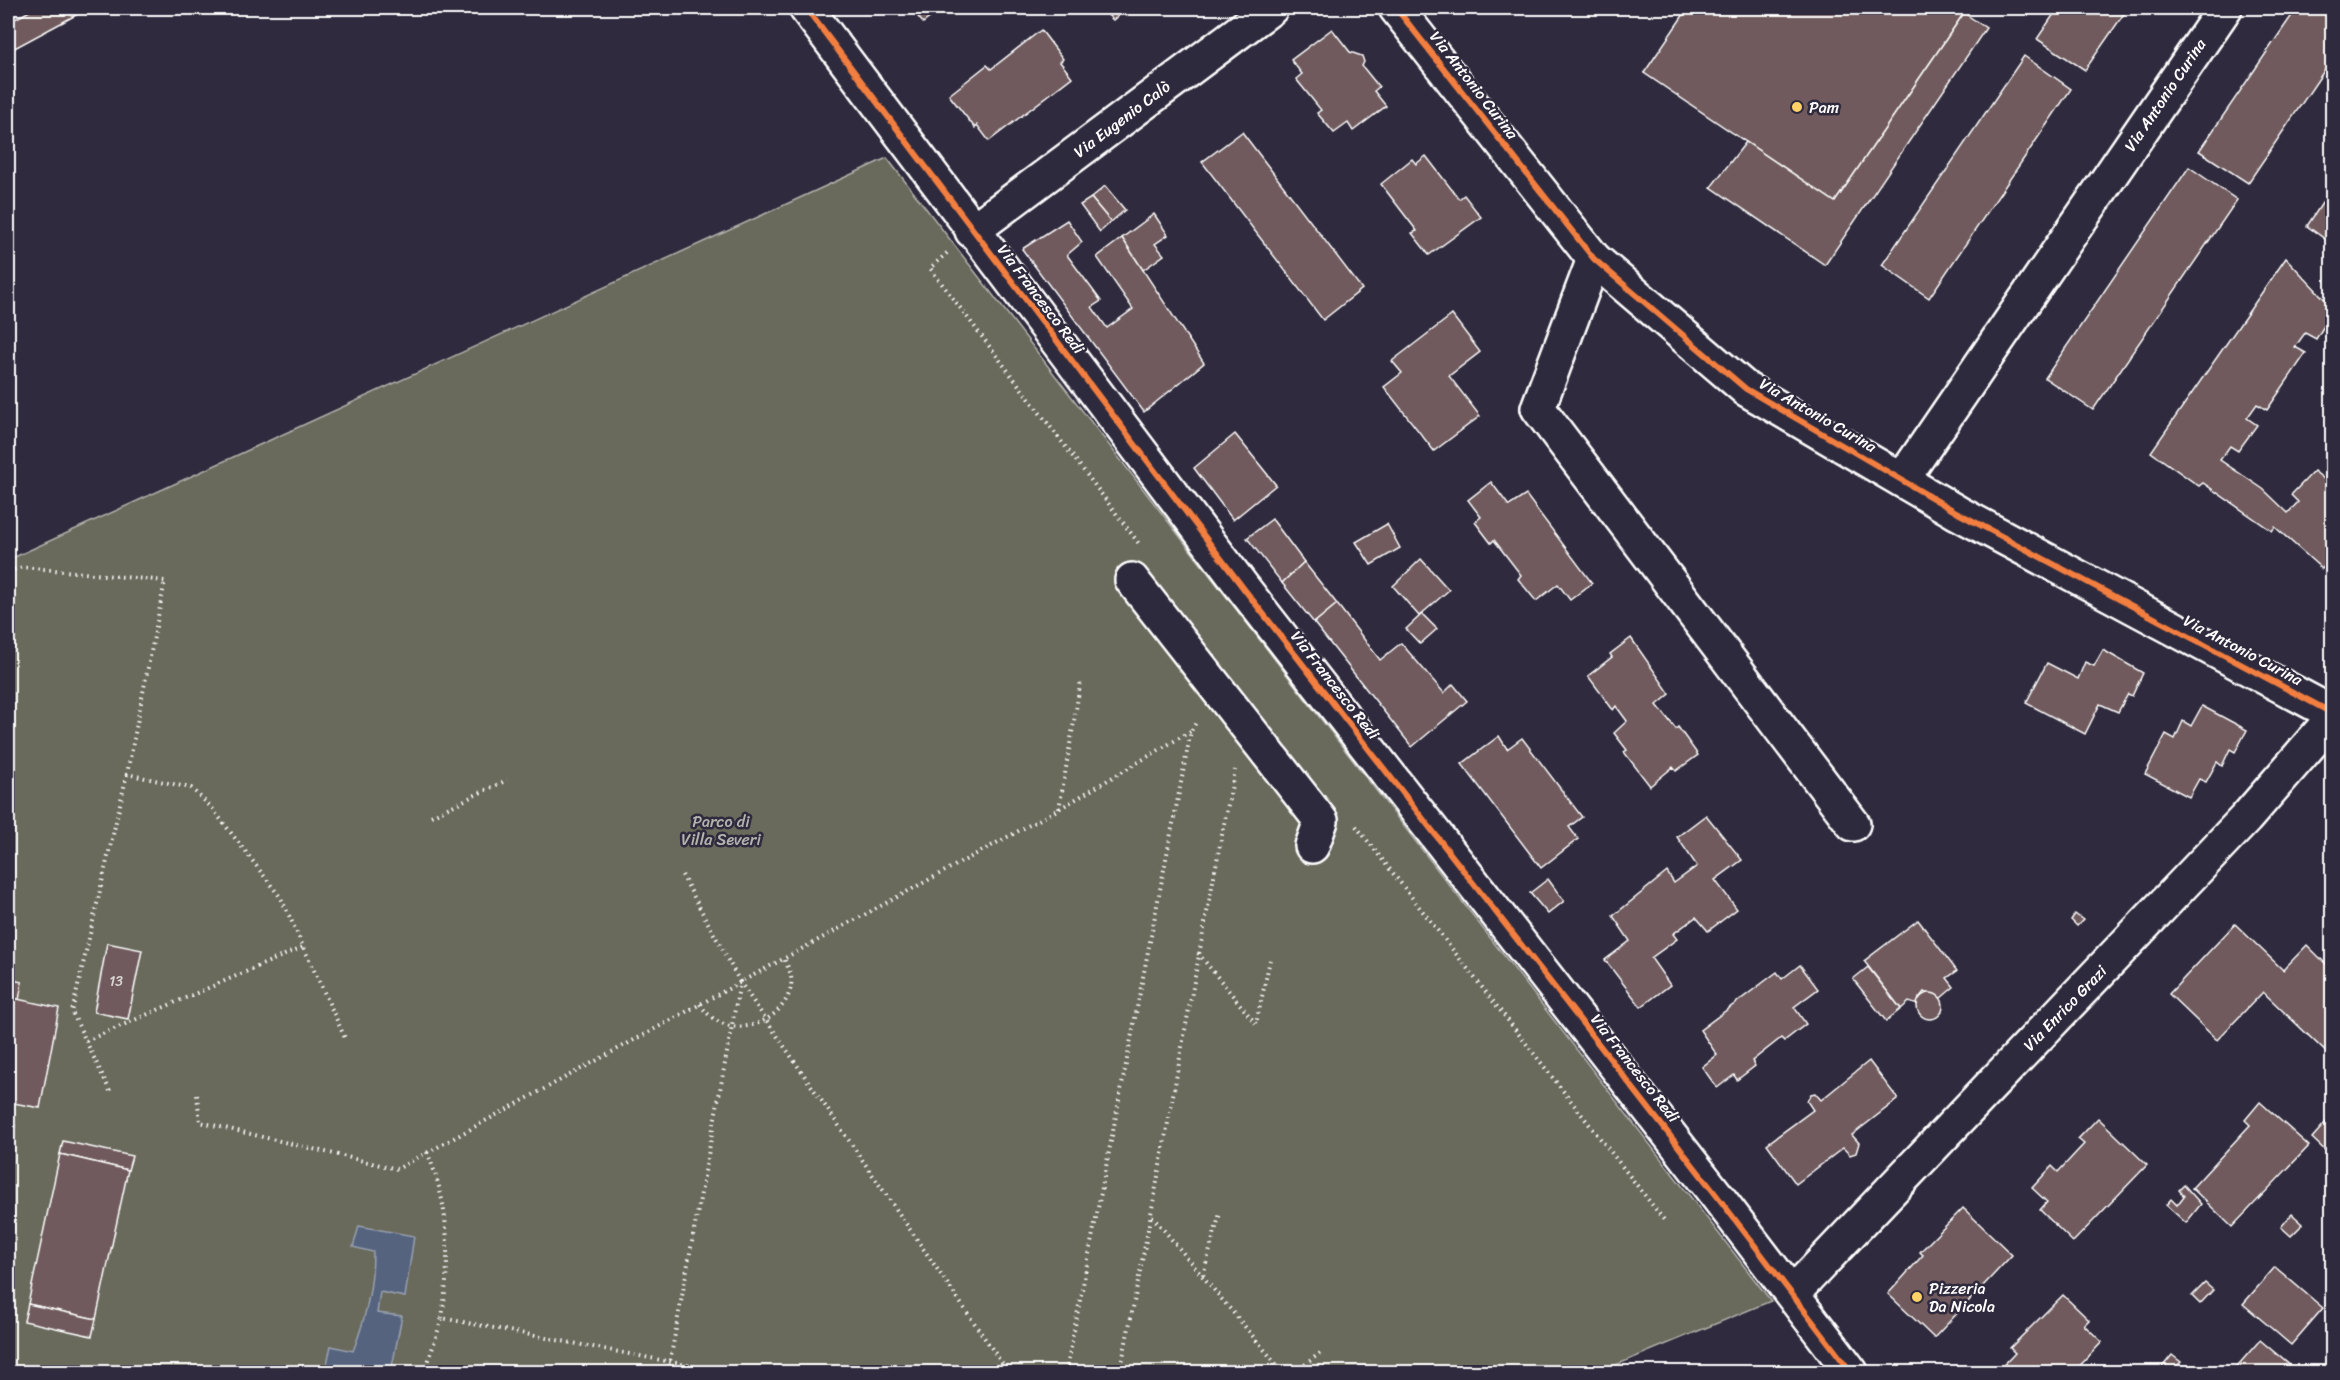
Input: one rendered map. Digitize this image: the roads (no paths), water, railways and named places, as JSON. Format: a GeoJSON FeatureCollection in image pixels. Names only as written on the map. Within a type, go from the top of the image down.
{"type":"FeatureCollection","features":[{"type":"Feature","properties":{"kind":"street","name":"Via Francesco Redi"},"geometry":{"type":"LineString","coordinates":[[807,8],[972,231],[1244,589],[1793,1293],[1851,1372]]}},
{"type":"Feature","properties":{"kind":"street","name":"Via Eugenio Calò"},"geometry":{"type":"LineString","coordinates":[[972,231],[1271,8]]}},
{"type":"Feature","properties":{"kind":"street","name":"Via Antonio Curina"},"geometry":{"type":"LineString","coordinates":[[1396,8],[1593,259],[1746,389],[1958,513],[2332,713]]}},
{"type":"Feature","properties":{"kind":"street","name":"Via Antonio Curina"},"geometry":{"type":"LineString","coordinates":[[1902,480],[2225,8]]}},
{"type":"Feature","properties":{"kind":"street"},"geometry":{"type":"LineString","coordinates":[[1593,259],[1538,408],[1853,824]]}},
{"type":"Feature","properties":{"kind":"street"},"geometry":{"type":"LineString","coordinates":[[1132,580],[1246,722],[1321,821],[1312,846]]}},
{"type":"Feature","properties":{"kind":"street","name":"Via Enrico Grazi"},"geometry":{"type":"LineString","coordinates":[[1793,1293],[2246,818],[2332,719]]}},
{"type":"Feature","properties":{"kind":"water"},"geometry":{"type":"Polygon","coordinates":[[[359,1226],[414,1236],[405,1297],[380,1292],[377,1313],[402,1316],[391,1372],[347,1372],[326,1368],[331,1346],[353,1351],[368,1303],[373,1252],[353,1247],[359,1226]]]}},
{"type":"Feature","properties":{"kind":"place","name":"Pam"},"geometry":{"type":"Point","coordinates":[1797,107]}},
{"type":"Feature","properties":{"kind":"place","name":"Pizzeria Da Nicola"},"geometry":{"type":"Point","coordinates":[1917,1297]}},
{"type":"Feature","properties":{"kind":"park label","name":"Parco di Villa Severi"},"geometry":{"type":"Point","coordinates":[721,830]}}]}
